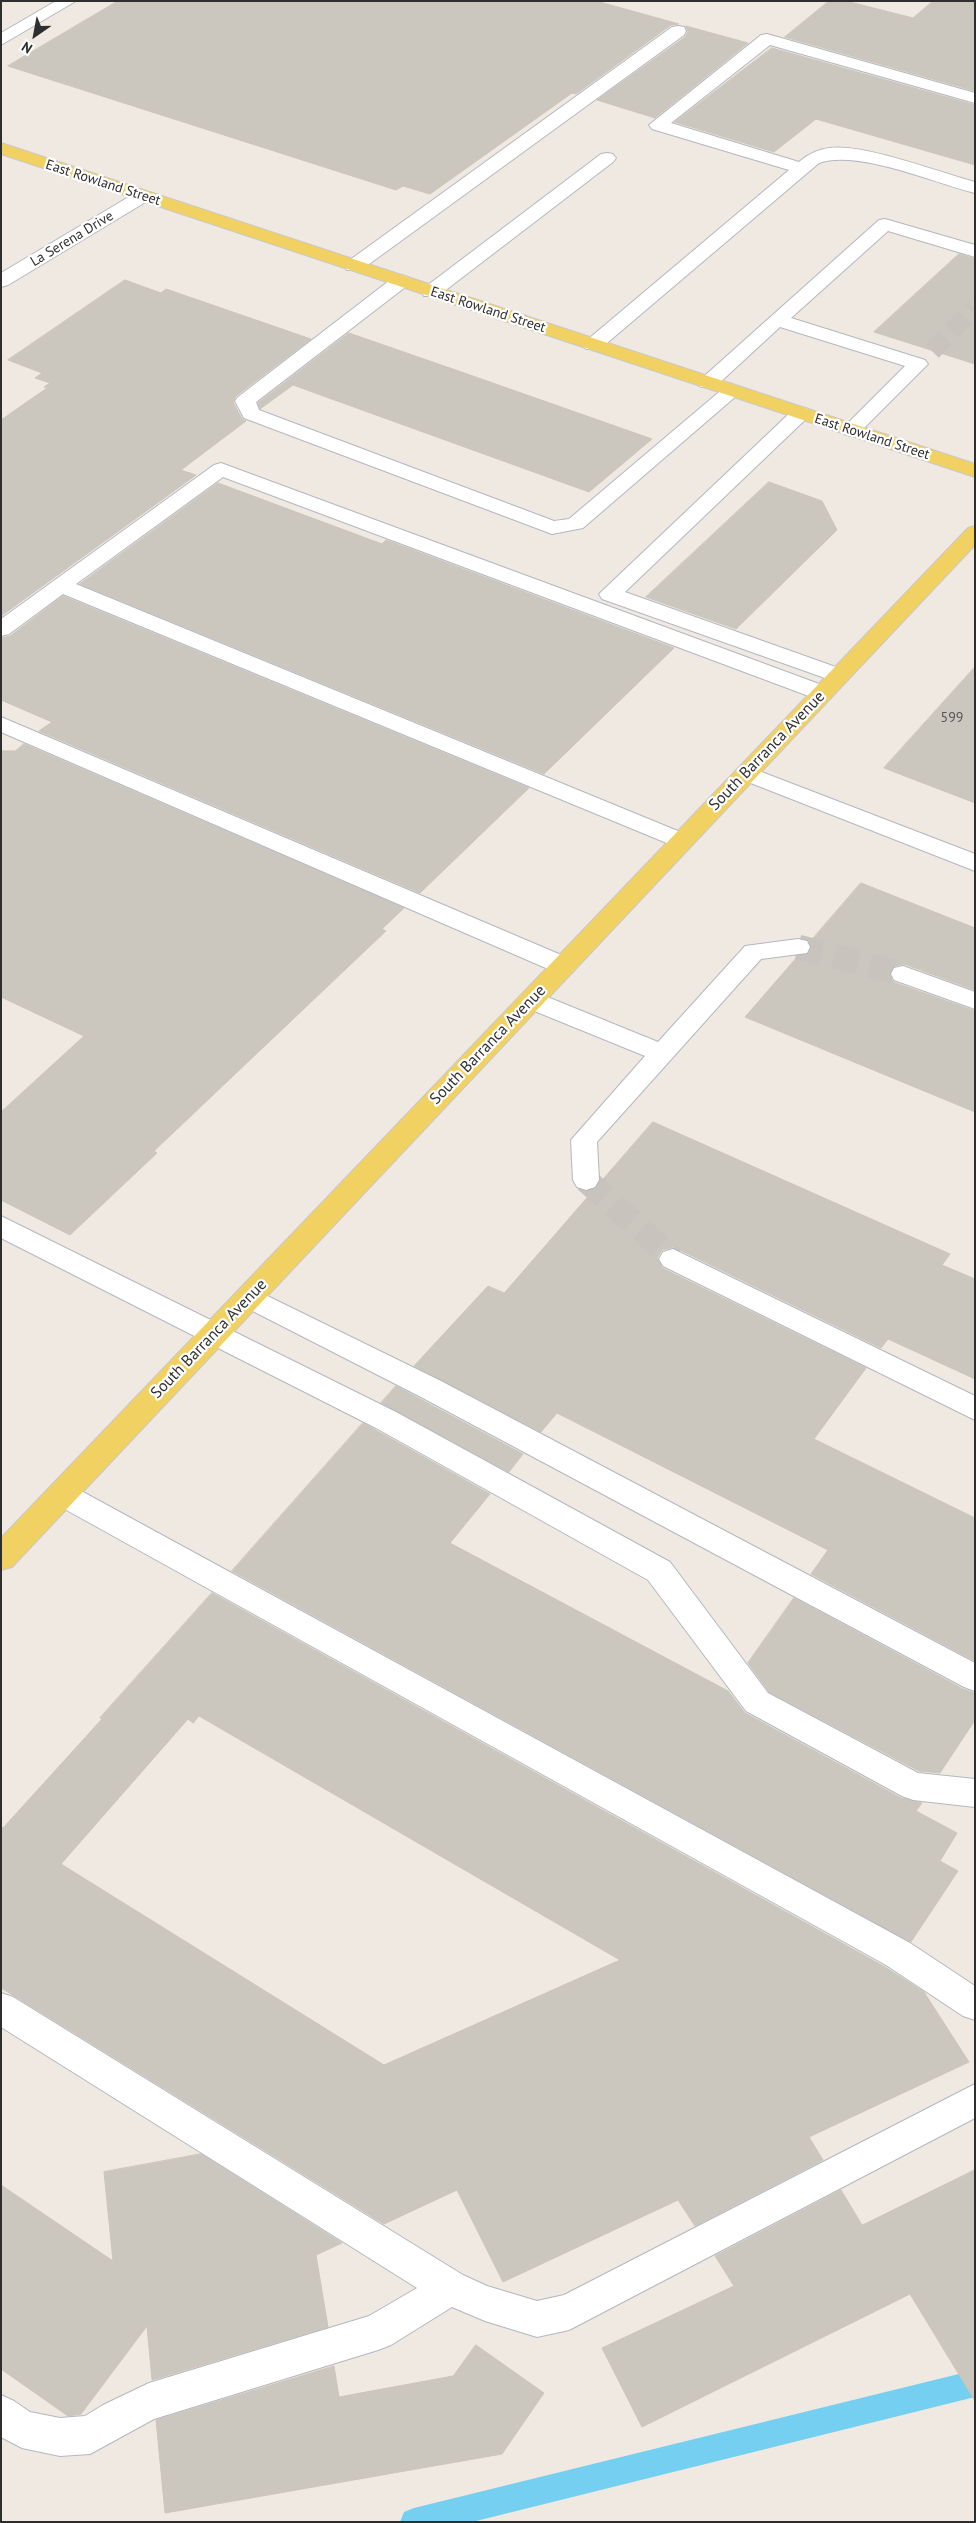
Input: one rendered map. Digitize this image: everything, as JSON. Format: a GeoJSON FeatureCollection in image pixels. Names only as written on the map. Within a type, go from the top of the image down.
{"type":"FeatureCollection","features":[{"type":"Feature","properties":{"kind":"main road","name":"East Rowland Street"},"geometry":{"type":"LineString","coordinates":[[1,148],[975,471]]}},
{"type":"Feature","properties":{"kind":"main road","name":"South Barranca Avenue"},"geometry":{"type":"LineString","coordinates":[[1,1558],[975,532]]}},
{"type":"Feature","properties":{"kind":"street"},"geometry":{"type":"LineString","coordinates":[[1,40],[68,1]]}},
{"type":"Feature","properties":{"kind":"street"},"geometry":{"type":"LineString","coordinates":[[354,266],[678,31]]}},
{"type":"Feature","properties":{"kind":"street"},"geometry":{"type":"LineString","coordinates":[[803,168],[658,124],[767,39],[975,98]]}},
{"type":"Feature","properties":{"kind":"street"},"geometry":{"type":"LineString","coordinates":[[593,345],[813,159],[830,153],[860,155],[975,188]]}},
{"type":"Feature","properties":{"kind":"street"},"geometry":{"type":"LineString","coordinates":[[431,292],[607,158]]}},
{"type":"Feature","properties":{"kind":"street","name":"La Serena Drive"},"geometry":{"type":"LineString","coordinates":[[1,281],[142,196]]}},
{"type":"Feature","properties":{"kind":"street"},"geometry":{"type":"LineString","coordinates":[[708,382],[885,224],[975,251]]}},
{"type":"Feature","properties":{"kind":"street"},"geometry":{"type":"LineString","coordinates":[[401,282],[245,401],[251,414],[552,528],[576,524],[732,390]]}},
{"type":"Feature","properties":{"kind":"street"},"geometry":{"type":"LineString","coordinates":[[778,320],[925,357],[851,430]]}},
{"type":"Feature","properties":{"kind":"street"},"geometry":{"type":"LineString","coordinates":[[801,414],[610,594],[839,676]]}},
{"type":"Feature","properties":{"kind":"street"},"geometry":{"type":"LineString","coordinates":[[1,629],[221,469],[822,693]]}},
{"type":"Feature","properties":{"kind":"street"},"geometry":{"type":"LineString","coordinates":[[61,586],[682,841]]}},
{"type":"Feature","properties":{"kind":"street"},"geometry":{"type":"LineString","coordinates":[[1,724],[564,966]]}},
{"type":"Feature","properties":{"kind":"street"},"geometry":{"type":"LineString","coordinates":[[746,773],[975,863]]}},
{"type":"Feature","properties":{"kind":"street"},"geometry":{"type":"LineString","coordinates":[[586,1180],[584,1140],[662,1053],[754,952],[798,947]]}},
{"type":"Feature","properties":{"kind":"street"},"geometry":{"type":"LineString","coordinates":[[903,974],[975,1002]]}},
{"type":"Feature","properties":{"kind":"street"},"geometry":{"type":"LineString","coordinates":[[532,1000],[662,1053]]}},
{"type":"Feature","properties":{"kind":"street"},"geometry":{"type":"LineString","coordinates":[[1,1226],[386,1420],[660,1571],[757,1702],[913,1786],[975,1792]]}},
{"type":"Feature","properties":{"kind":"street"},"geometry":{"type":"LineString","coordinates":[[673,1259],[975,1409]]}},
{"type":"Feature","properties":{"kind":"street"},"geometry":{"type":"LineString","coordinates":[[249,1297],[431,1389],[975,1678]]}},
{"type":"Feature","properties":{"kind":"street"},"geometry":{"type":"LineString","coordinates":[[62,1494],[898,1954],[975,2005]]}},
{"type":"Feature","properties":{"kind":"street"},"geometry":{"type":"LineString","coordinates":[[1,2008],[450,2288],[485,2304],[537,2319],[569,2312],[975,2100]]}},
{"type":"Feature","properties":{"kind":"street"},"geometry":{"type":"LineString","coordinates":[[1,2414],[22,2429],[60,2437],[90,2435],[116,2418],[149,2402],[378,2332],[450,2288]]}},
{"type":"Feature","properties":{"kind":"building"},"geometry":{"type":"Polygon","coordinates":[[[118,1],[596,1],[679,24],[671,25],[576,94],[572,93],[430,194],[403,186],[396,190],[8,66],[118,1]]]}},
{"type":"Feature","properties":{"kind":"building"},"geometry":{"type":"Polygon","coordinates":[[[829,1],[846,1],[913,18],[933,1],[975,1],[975,91],[785,37],[829,1]]]}},
{"type":"Feature","properties":{"kind":"building"},"geometry":{"type":"Polygon","coordinates":[[[686,26],[748,43],[655,118],[597,100],[685,37],[688,32],[686,26]]]}},
{"type":"Feature","properties":{"kind":"building"},"geometry":{"type":"Polygon","coordinates":[[[772,48],[975,105],[975,165],[816,119],[774,152],[675,122],[772,48]]]}},
{"type":"Feature","properties":{"kind":"building"},"geometry":{"type":"Polygon","coordinates":[[[959,254],[975,259],[975,364],[874,332],[959,254]]]}},
{"type":"Feature","properties":{"kind":"building"},"geometry":{"type":"Polygon","coordinates":[[[125,280],[161,293],[166,289],[311,339],[236,396],[233,402],[242,419],[246,421],[181,470],[196,475],[1,616],[1,420],[47,388],[44,387],[50,383],[35,378],[42,373],[8,360],[125,280]]]}},
{"type":"Feature","properties":{"kind":"building"},"geometry":{"type":"Polygon","coordinates":[[[349,333],[652,439],[589,492],[293,385],[260,409],[258,403],[349,333]]]}},
{"type":"Feature","properties":{"kind":"building"},"geometry":{"type":"Polygon","coordinates":[[[769,482],[822,501],[837,530],[736,629],[646,597],[769,482]]]}},
{"type":"Feature","properties":{"kind":"building"},"geometry":{"type":"Polygon","coordinates":[[[218,483],[382,544],[386,540],[674,648],[544,774],[80,584],[218,483]]]}},
{"type":"Feature","properties":{"kind":"building"},"geometry":{"type":"Polygon","coordinates":[[[63,596],[529,788],[420,893],[39,731],[52,722],[1,700],[1,638],[10,636],[63,596]]]}},
{"type":"Feature","properties":{"kind":"building"},"geometry":{"type":"Polygon","coordinates":[[[975,667],[975,803],[884,768],[975,667]]]}},
{"type":"Feature","properties":{"kind":"building"},"geometry":{"type":"Polygon","coordinates":[[[24,744],[404,908],[382,929],[386,931],[154,1151],[157,1153],[70,1235],[1,1200],[1,1112],[84,1036],[1,997],[1,751],[15,751],[24,744]]]}},
{"type":"Feature","properties":{"kind":"building"},"geometry":{"type":"Polygon","coordinates":[[[861,883],[975,928],[975,990],[904,964],[894,966],[889,973],[893,982],[975,1011],[975,1112],[745,1017],[798,956],[809,954],[812,948],[810,942],[861,883]]]}},
{"type":"Feature","properties":{"kind":"building"},"geometry":{"type":"Polygon","coordinates":[[[653,1122],[950,1254],[942,1265],[975,1279],[975,1379],[888,1339],[881,1348],[674,1247],[662,1250],[657,1258],[662,1268],[866,1368],[814,1439],[975,1518],[975,1661],[811,1574],[828,1550],[557,1413],[541,1432],[414,1366],[488,1286],[504,1293],[653,1122]]]}},
{"type":"Feature","properties":{"kind":"building"},"geometry":{"type":"Polygon","coordinates":[[[396,1386],[523,1454],[509,1472],[381,1403],[396,1386]]]}},
{"type":"Feature","properties":{"kind":"building"},"geometry":{"type":"Polygon","coordinates":[[[363,1423],[490,1494],[450,1543],[728,1691],[745,1713],[901,1798],[922,1803],[916,1811],[957,1833],[940,1861],[958,1871],[911,1942],[232,1571],[363,1423]]]}},
{"type":"Feature","properties":{"kind":"building"},"geometry":{"type":"Polygon","coordinates":[[[212,1593],[885,1967],[924,1992],[969,2062],[809,2137],[823,2160],[695,2226],[678,2200],[503,2282],[457,2190],[384,2224],[1,1988],[1,1827],[3,1828],[102,1719],[100,1718],[212,1593]],[[199,1716],[193,1723],[188,1719],[61,1864],[384,2065],[620,1960],[199,1716]]]}},
{"type":"Feature","properties":{"kind":"building"},"geometry":{"type":"Polygon","coordinates":[[[794,1598],[963,1689],[975,1693],[975,1720],[940,1773],[919,1771],[769,1692],[748,1663],[794,1598]]]}},
{"type":"Feature","properties":{"kind":"building"},"geometry":{"type":"Polygon","coordinates":[[[201,2154],[342,2243],[316,2255],[328,2327],[152,2380],[147,2326],[81,2414],[68,2416],[1,2369],[1,2185],[113,2261],[104,2172],[201,2154]]]}},
{"type":"Feature","properties":{"kind":"building"},"geometry":{"type":"Polygon","coordinates":[[[975,2170],[975,2401],[910,2294],[642,2427],[602,2348],[734,2286],[715,2256],[841,2190],[862,2225],[975,2170]]]}},
{"type":"Feature","properties":{"kind":"building"},"geometry":{"type":"Polygon","coordinates":[[[476,2345],[544,2393],[502,2454],[165,2513],[156,2420],[334,2366],[339,2397],[453,2376],[476,2345]]]}},
{"type":"Feature","properties":{"kind":"waterway"},"geometry":{"type":"LineString","coordinates":[[414,2522],[975,2383]]}},
{"type":"Feature","properties":{"kind":"tunnel"},"geometry":{"type":"LineString","coordinates":[[932,351],[975,308]]}},
{"type":"Feature","properties":{"kind":"tunnel"},"geometry":{"type":"LineString","coordinates":[[798,947],[903,974]]}},
{"type":"Feature","properties":{"kind":"tunnel"},"geometry":{"type":"LineString","coordinates":[[586,1180],[673,1259]]}}]}
